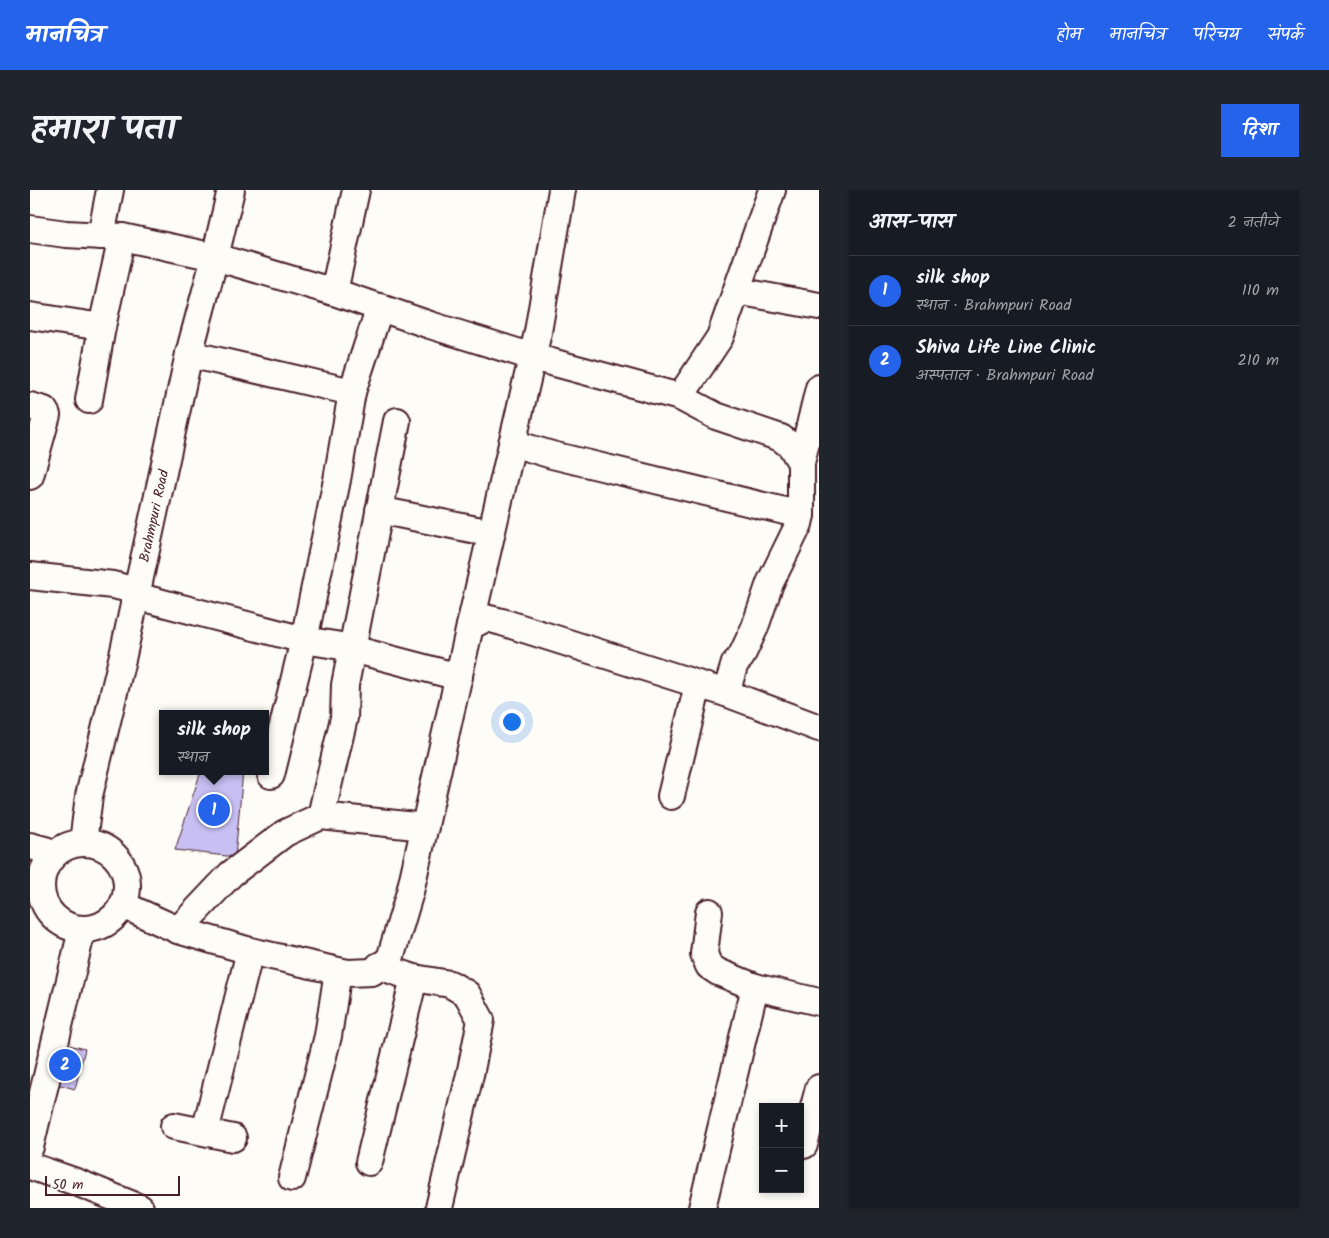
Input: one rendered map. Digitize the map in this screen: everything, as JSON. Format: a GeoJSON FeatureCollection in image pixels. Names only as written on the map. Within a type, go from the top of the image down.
{"type":"FeatureCollection","features":[{"type":"Feature","properties":{"kind":"street"},"geometry":{"type":"LineString","coordinates":[[88,400],[102,327],[111,237],[110,190]]}},
{"type":"Feature","properties":{"kind":"street","name":"Brahmpuri Road"},"geometry":{"type":"LineString","coordinates":[[83,842],[89,796],[189,354],[231,190]]}},
{"type":"Feature","properties":{"kind":"street"},"geometry":{"type":"LineString","coordinates":[[334,292],[356,190]]}},
{"type":"Feature","properties":{"kind":"street"},"geometry":{"type":"LineString","coordinates":[[123,905],[178,930],[250,951],[338,972],[372,972],[390,959],[410,892],[533,357],[562,190]]}},
{"type":"Feature","properties":{"kind":"street"},"geometry":{"type":"LineString","coordinates":[[680,397],[720,337],[772,190]]}},
{"type":"Feature","properties":{"kind":"street"},"geometry":{"type":"LineString","coordinates":[[30,228],[66,234],[111,237],[215,257],[334,292],[430,325],[533,357],[680,397],[716,416],[781,438],[791,446],[801,463]]}},
{"type":"Feature","properties":{"kind":"street"},"geometry":{"type":"LineString","coordinates":[[737,291],[819,306]]}},
{"type":"Feature","properties":{"kind":"street"},"geometry":{"type":"LineString","coordinates":[[271,775],[304,640],[337,480],[352,392],[380,307]]}},
{"type":"Feature","properties":{"kind":"street"},"geometry":{"type":"LineString","coordinates":[[30,316],[102,327]]}},
{"type":"Feature","properties":{"kind":"street"},"geometry":{"type":"LineString","coordinates":[[189,354],[352,392]]}},
{"type":"Feature","properties":{"kind":"street"},"geometry":{"type":"LineString","coordinates":[[726,693],[735,663],[741,656],[755,626],[770,583],[806,523],[801,463],[819,388]]}},
{"type":"Feature","properties":{"kind":"street"},"geometry":{"type":"LineString","coordinates":[[30,406],[44,410],[46,415],[30,476]]}},
{"type":"Feature","properties":{"kind":"street"},"geometry":{"type":"LineString","coordinates":[[321,816],[344,718],[346,685],[397,421]]}},
{"type":"Feature","properties":{"kind":"street"},"geometry":{"type":"LineString","coordinates":[[512,443],[806,523]]}},
{"type":"Feature","properties":{"kind":"street"},"geometry":{"type":"LineString","coordinates":[[379,510],[491,534]]}},
{"type":"Feature","properties":{"kind":"street"},"geometry":{"type":"LineString","coordinates":[[30,576],[113,585],[136,594],[304,640],[353,649],[459,677]]}},
{"type":"Feature","properties":{"kind":"street"},"geometry":{"type":"LineString","coordinates":[[470,626],[486,618],[502,622],[726,693],[819,728]]}},
{"type":"Feature","properties":{"kind":"street"},"geometry":{"type":"LineString","coordinates":[[671,796],[698,685]]}},
{"type":"Feature","properties":{"kind":"street"},"geometry":{"type":"LineString","coordinates":[[178,930],[231,874],[285,833],[321,816],[425,827]]}},
{"type":"Feature","properties":{"kind":"street"},"geometry":{"type":"LineString","coordinates":[[83,842],[98,845],[111,852],[121,863],[127,876],[128,891],[123,905],[116,916],[95,928],[82,930],[66,926],[52,916],[42,901],[40,884],[44,867],[54,854],[63,848],[83,842]]}},
{"type":"Feature","properties":{"kind":"street"},"geometry":{"type":"LineString","coordinates":[[30,846],[54,854]]}},
{"type":"Feature","properties":{"kind":"street"},"geometry":{"type":"LineString","coordinates":[[709,912],[704,954],[709,966],[718,972],[755,987],[819,1002]]}},
{"type":"Feature","properties":{"kind":"street"},"geometry":{"type":"LineString","coordinates":[[30,1147],[82,930]]}},
{"type":"Feature","properties":{"kind":"street"},"geometry":{"type":"LineString","coordinates":[[205,1132],[250,951]]}},
{"type":"Feature","properties":{"kind":"street"},"geometry":{"type":"LineString","coordinates":[[379,966],[414,978],[450,984],[467,994],[481,1020],[439,1208]]}},
{"type":"Feature","properties":{"kind":"street"},"geometry":{"type":"LineString","coordinates":[[292,1178],[328,1036],[338,972]]}},
{"type":"Feature","properties":{"kind":"street"},"geometry":{"type":"LineString","coordinates":[[369,1162],[414,978]]}},
{"type":"Feature","properties":{"kind":"street"},"geometry":{"type":"LineString","coordinates":[[702,1208],[755,987]]}},
{"type":"Feature","properties":{"kind":"street"},"geometry":{"type":"LineString","coordinates":[[804,1145],[819,1088]]}},
{"type":"Feature","properties":{"kind":"street"},"geometry":{"type":"LineString","coordinates":[[174,1126],[233,1138]]}},
{"type":"Feature","properties":{"kind":"street"},"geometry":{"type":"LineString","coordinates":[[30,1166],[140,1208]]}},
{"type":"Feature","properties":{"kind":"building"},"geometry":{"type":"Polygon","coordinates":[[[200,775],[243,775],[235,857],[175,850],[200,775]]]}},
{"type":"Feature","properties":{"kind":"building"},"geometry":{"type":"Polygon","coordinates":[[[57,1042],[85,1049],[75,1089],[46,1081],[57,1042]]]}},
{"type":"Feature","properties":{"kind":"place","name":"silk shop"},"geometry":{"type":"Point","coordinates":[214,810]}},
{"type":"Feature","properties":{"kind":"place","name":"Shiva Life Line Clinic"},"geometry":{"type":"Point","coordinates":[65,1065]}}]}
